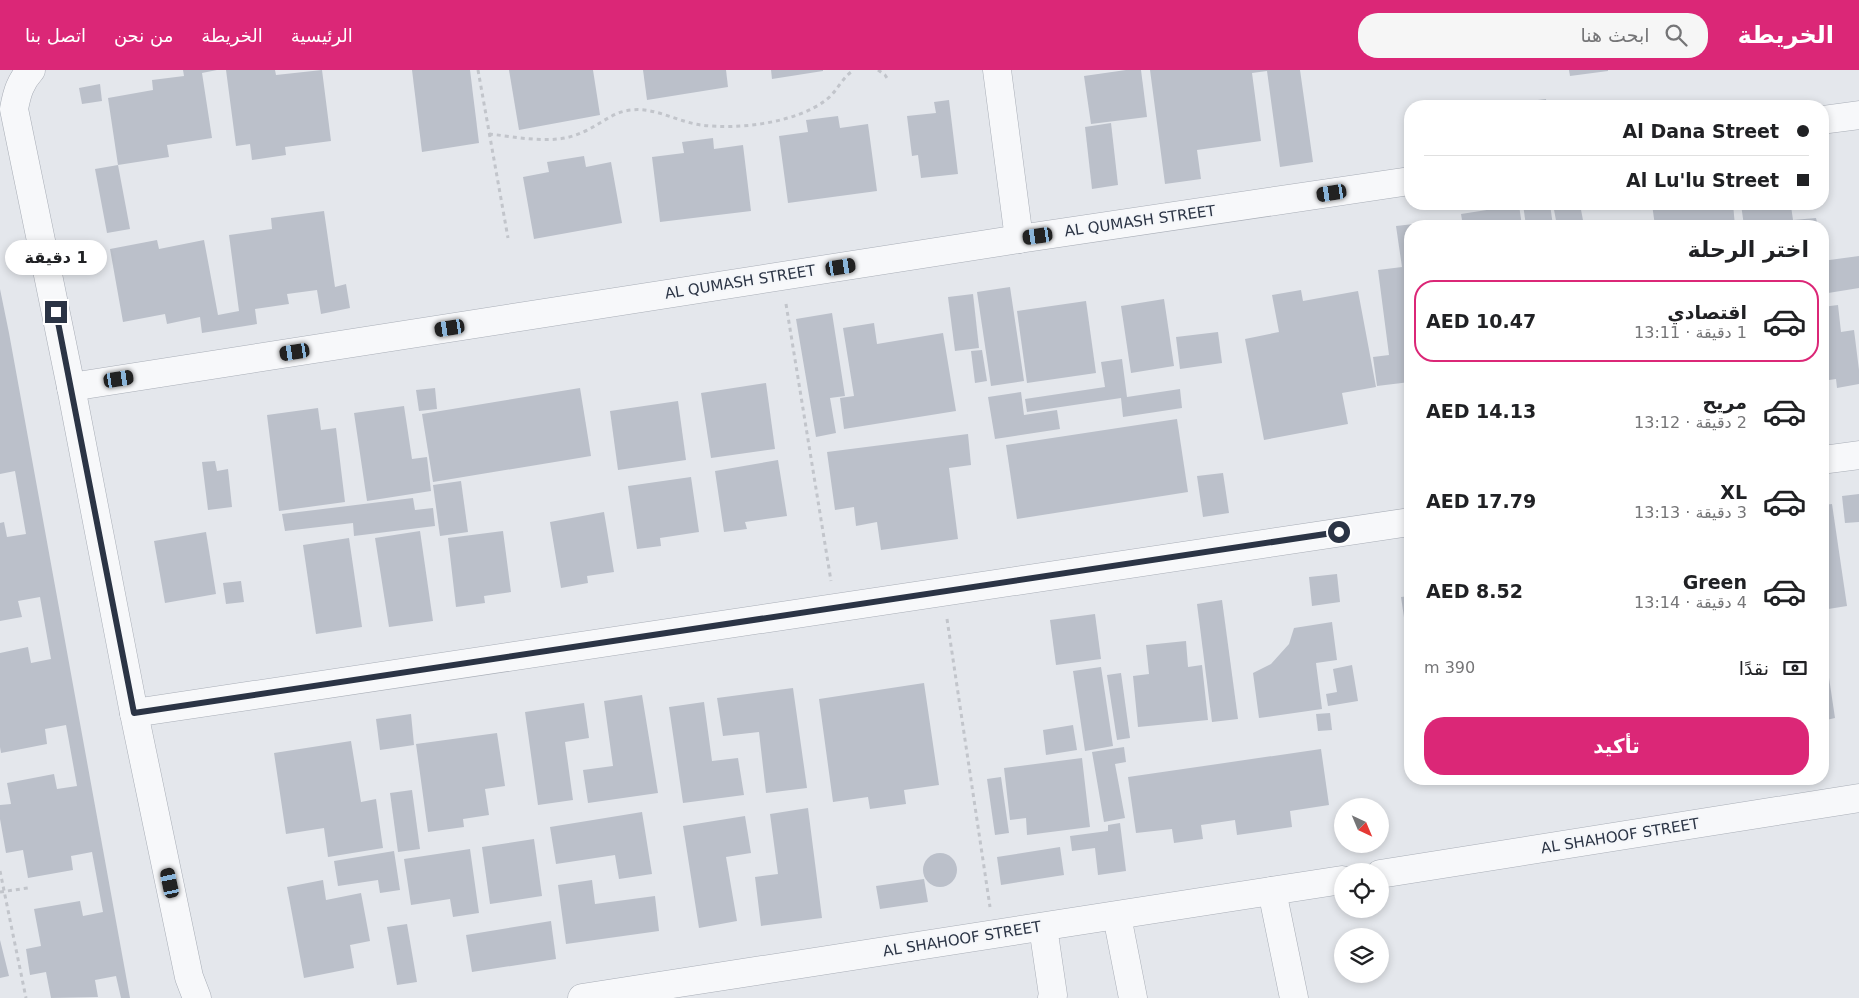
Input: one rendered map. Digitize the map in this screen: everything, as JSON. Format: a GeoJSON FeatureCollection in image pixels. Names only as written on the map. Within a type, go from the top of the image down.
{"type":"FeatureCollection","features":[{"type":"Feature","properties":{"kind":"street"},"geometry":{"type":"LineString","coordinates":[[31,70],[17,92],[14,109],[71,387],[134,713],[189,977],[197,998]]}},
{"type":"Feature","properties":{"kind":"street"},"geometry":{"type":"LineString","coordinates":[[997,70],[1019,239]]}},
{"type":"Feature","properties":{"kind":"street"},"geometry":{"type":"LineString","coordinates":[[1829,119],[1859,115]]}},
{"type":"Feature","properties":{"kind":"street","name":"AL QUMASH STREET"},"geometry":{"type":"LineString","coordinates":[[71,387],[1019,239],[1404,182]]}},
{"type":"Feature","properties":{"kind":"street"},"geometry":{"type":"LineString","coordinates":[[1829,459],[1859,455]]}},
{"type":"Feature","properties":{"kind":"street"},"geometry":{"type":"LineString","coordinates":[[134,713],[1404,523]]}},
{"type":"Feature","properties":{"kind":"street","name":"AL SHAHOOF STREET"},"geometry":{"type":"LineString","coordinates":[[1389,873],[1859,798]]}},
{"type":"Feature","properties":{"kind":"street","name":"AL SHAHOOF STREET"},"geometry":{"type":"LineString","coordinates":[[582,998],[739,986],[994,934],[1334,881]]}},
{"type":"Feature","properties":{"kind":"street"},"geometry":{"type":"LineString","coordinates":[[1272,891],[1294,998]]}},
{"type":"Feature","properties":{"kind":"street"},"geometry":{"type":"LineString","coordinates":[[1117,916],[1133,998]]}},
{"type":"Feature","properties":{"kind":"street"},"geometry":{"type":"LineString","coordinates":[[1043,927],[1052,998]]}},
{"type":"Feature","properties":{"kind":"path"},"geometry":{"type":"LineString","coordinates":[[478,70],[508,238]]}},
{"type":"Feature","properties":{"kind":"path"},"geometry":{"type":"LineString","coordinates":[[489,134],[555,140],[569,138],[608,118],[632,110],[649,111],[700,125],[724,127],[749,126],[802,114],[817,107],[830,97],[844,78],[854,70]]}},
{"type":"Feature","properties":{"kind":"path"},"geometry":{"type":"LineString","coordinates":[[878,70],[889,81]]}},
{"type":"Feature","properties":{"kind":"path"},"geometry":{"type":"LineString","coordinates":[[782,276],[836,609]]}},
{"type":"Feature","properties":{"kind":"path"},"geometry":{"type":"LineString","coordinates":[[942,591],[994,934]]}},
{"type":"Feature","properties":{"kind":"path"},"geometry":{"type":"LineString","coordinates":[[0,871],[2,892],[26,998]]}},
{"type":"Feature","properties":{"kind":"path"},"geometry":{"type":"LineString","coordinates":[[2,892],[28,888]]}},
{"type":"Feature","properties":{"kind":"building"},"geometry":{"type":"Polygon","coordinates":[[[183,70],[217,70],[202,73],[212,138],[167,145],[169,157],[118,165],[108,98],[153,90],[152,80],[184,76],[183,70]]]}},
{"type":"Feature","properties":{"kind":"building"},"geometry":{"type":"Polygon","coordinates":[[[226,70],[275,70],[276,75],[322,70],[331,141],[285,147],[286,155],[252,160],[250,144],[236,146],[226,70]]]}},
{"type":"Feature","properties":{"kind":"building"},"geometry":{"type":"Polygon","coordinates":[[[412,70],[470,70],[479,143],[422,152],[412,70]]]}},
{"type":"Feature","properties":{"kind":"building"},"geometry":{"type":"Polygon","coordinates":[[[509,70],[593,70],[600,115],[519,130],[509,70]]]}},
{"type":"Feature","properties":{"kind":"building"},"geometry":{"type":"Polygon","coordinates":[[[643,70],[726,70],[728,87],[647,100],[643,70]]]}},
{"type":"Feature","properties":{"kind":"building"},"geometry":{"type":"Polygon","coordinates":[[[771,70],[823,70],[823,71],[772,79],[771,70]]]}},
{"type":"Feature","properties":{"kind":"building"},"geometry":{"type":"Polygon","coordinates":[[[1126,70],[1141,70],[1147,117],[1091,124],[1084,76],[1126,70]]]}},
{"type":"Feature","properties":{"kind":"building"},"geometry":{"type":"Polygon","coordinates":[[[1150,70],[1300,70],[1313,162],[1280,167],[1267,71],[1252,73],[1261,141],[1197,150],[1201,179],[1165,184],[1150,70]]]}},
{"type":"Feature","properties":{"kind":"building"},"geometry":{"type":"Polygon","coordinates":[[[1569,70],[1608,70],[1608,71],[1570,76],[1569,70]]]}},
{"type":"Feature","properties":{"kind":"building"},"geometry":{"type":"Polygon","coordinates":[[[100,84],[102,101],[82,104],[79,88],[100,84]]]}},
{"type":"Feature","properties":{"kind":"building"},"geometry":{"type":"Polygon","coordinates":[[[949,100],[958,174],[921,178],[918,155],[912,156],[907,116],[936,113],[934,102],[949,100]]]}},
{"type":"Feature","properties":{"kind":"building"},"geometry":{"type":"Polygon","coordinates":[[[838,116],[840,128],[868,124],[877,191],[788,203],[779,136],[808,132],[806,120],[838,116]]]}},
{"type":"Feature","properties":{"kind":"building"},"geometry":{"type":"Polygon","coordinates":[[[1111,123],[1118,185],[1092,189],[1085,127],[1111,123]]]}},
{"type":"Feature","properties":{"kind":"building"},"geometry":{"type":"Polygon","coordinates":[[[713,138],[714,149],[743,145],[751,211],[660,222],[652,157],[684,153],[682,142],[713,138]]]}},
{"type":"Feature","properties":{"kind":"building"},"geometry":{"type":"Polygon","coordinates":[[[584,156],[586,167],[611,162],[622,223],[534,239],[523,177],[549,172],[547,162],[584,156]]]}},
{"type":"Feature","properties":{"kind":"building"},"geometry":{"type":"Polygon","coordinates":[[[118,165],[130,229],[107,233],[95,169],[118,165]]]}},
{"type":"Feature","properties":{"kind":"building"},"geometry":{"type":"Polygon","coordinates":[[[1487,210],[1520,210],[1521,220],[1462,220],[1461,214],[1487,210]]]}},
{"type":"Feature","properties":{"kind":"building"},"geometry":{"type":"Polygon","coordinates":[[[1524,210],[1551,210],[1552,220],[1525,220],[1524,210]]]}},
{"type":"Feature","properties":{"kind":"building"},"geometry":{"type":"Polygon","coordinates":[[[1554,210],[1581,210],[1583,220],[1556,220],[1554,210]]]}},
{"type":"Feature","properties":{"kind":"building"},"geometry":{"type":"Polygon","coordinates":[[[1653,210],[1734,210],[1734,220],[1654,220],[1653,210]]]}},
{"type":"Feature","properties":{"kind":"building"},"geometry":{"type":"Polygon","coordinates":[[[1742,210],[1792,210],[1793,220],[1743,220],[1742,210]]]}},
{"type":"Feature","properties":{"kind":"building"},"geometry":{"type":"Polygon","coordinates":[[[324,211],[335,287],[346,284],[350,308],[321,314],[317,290],[287,294],[289,304],[255,309],[257,324],[202,333],[200,317],[167,324],[165,314],[123,322],[110,249],[157,240],[159,249],[204,240],[218,315],[239,311],[229,235],[272,229],[271,218],[324,211]]]}},
{"type":"Feature","properties":{"kind":"building"},"geometry":{"type":"Polygon","coordinates":[[[1816,218],[1816,220],[1793,220],[1816,218]]]}},
{"type":"Feature","properties":{"kind":"building"},"geometry":{"type":"Polygon","coordinates":[[[1404,225],[1404,383],[1377,386],[1373,357],[1389,355],[1378,270],[1402,267],[1396,226],[1404,225]]]}},
{"type":"Feature","properties":{"kind":"building"},"geometry":{"type":"Polygon","coordinates":[[[1859,256],[1859,288],[1829,293],[1829,260],[1859,256]]]}},
{"type":"Feature","properties":{"kind":"building"},"geometry":{"type":"Polygon","coordinates":[[[1010,287],[1024,381],[991,386],[977,292],[1010,287]]]}},
{"type":"Feature","properties":{"kind":"building"},"geometry":{"type":"Polygon","coordinates":[[[0,289],[130,998],[121,998],[116,976],[95,980],[98,997],[51,998],[46,972],[30,975],[26,949],[41,946],[34,909],[80,901],[83,916],[103,912],[92,852],[71,856],[73,870],[28,878],[23,850],[6,853],[0,819],[0,805],[11,804],[7,783],[54,774],[57,789],[77,786],[66,725],[45,729],[47,744],[1,753],[0,747],[0,653],[28,647],[31,663],[51,659],[40,597],[18,601],[22,617],[0,621],[0,523],[4,522],[7,537],[26,534],[15,471],[0,474],[0,289]]]}},
{"type":"Feature","properties":{"kind":"building"},"geometry":{"type":"Polygon","coordinates":[[[1301,290],[1303,301],[1358,291],[1376,387],[1342,393],[1348,424],[1264,440],[1245,339],[1279,332],[1272,295],[1301,290]]]}},
{"type":"Feature","properties":{"kind":"building"},"geometry":{"type":"Polygon","coordinates":[[[973,294],[979,348],[955,351],[948,297],[973,294]]]}},
{"type":"Feature","properties":{"kind":"building"},"geometry":{"type":"Polygon","coordinates":[[[1164,299],[1174,366],[1131,373],[1121,306],[1164,299]]]}},
{"type":"Feature","properties":{"kind":"building"},"geometry":{"type":"Polygon","coordinates":[[[1086,301],[1096,373],[1027,383],[1017,311],[1086,301]]]}},
{"type":"Feature","properties":{"kind":"building"},"geometry":{"type":"Polygon","coordinates":[[[1838,305],[1841,332],[1854,330],[1859,384],[1837,388],[1836,379],[1829,380],[1829,306],[1838,305]]]}},
{"type":"Feature","properties":{"kind":"building"},"geometry":{"type":"Polygon","coordinates":[[[832,313],[845,396],[830,398],[836,433],[816,437],[796,319],[832,313]]]}},
{"type":"Feature","properties":{"kind":"building"},"geometry":{"type":"Polygon","coordinates":[[[874,323],[877,344],[943,333],[956,411],[844,429],[840,398],[854,396],[843,328],[874,323]]]}},
{"type":"Feature","properties":{"kind":"building"},"geometry":{"type":"Polygon","coordinates":[[[1218,332],[1222,363],[1180,369],[1176,337],[1218,332]]]}},
{"type":"Feature","properties":{"kind":"building"},"geometry":{"type":"Polygon","coordinates":[[[982,350],[987,381],[975,383],[971,351],[982,350]]]}},
{"type":"Feature","properties":{"kind":"building"},"geometry":{"type":"Polygon","coordinates":[[[1122,359],[1127,397],[1180,389],[1182,408],[1123,417],[1121,398],[1027,412],[1025,399],[1105,387],[1101,362],[1122,359]]]}},
{"type":"Feature","properties":{"kind":"building"},"geometry":{"type":"Polygon","coordinates":[[[766,383],[775,449],[711,458],[701,393],[766,383]]]}},
{"type":"Feature","properties":{"kind":"building"},"geometry":{"type":"Polygon","coordinates":[[[435,388],[437,409],[419,411],[416,390],[435,388]]]}},
{"type":"Feature","properties":{"kind":"building"},"geometry":{"type":"Polygon","coordinates":[[[580,388],[591,456],[433,482],[422,414],[580,388]]]}},
{"type":"Feature","properties":{"kind":"building"},"geometry":{"type":"Polygon","coordinates":[[[1021,392],[1024,415],[1057,410],[1060,429],[995,439],[988,397],[1021,392]]]}},
{"type":"Feature","properties":{"kind":"building"},"geometry":{"type":"Polygon","coordinates":[[[678,401],[686,460],[618,470],[610,411],[678,401]]]}},
{"type":"Feature","properties":{"kind":"building"},"geometry":{"type":"Polygon","coordinates":[[[404,406],[412,459],[427,457],[431,491],[367,501],[354,413],[404,406]]]}},
{"type":"Feature","properties":{"kind":"building"},"geometry":{"type":"Polygon","coordinates":[[[318,408],[321,430],[336,428],[345,502],[279,511],[267,415],[318,408]]]}},
{"type":"Feature","properties":{"kind":"building"},"geometry":{"type":"Polygon","coordinates":[[[1177,419],[1188,492],[1017,519],[1006,445],[1177,419]]]}},
{"type":"Feature","properties":{"kind":"building"},"geometry":{"type":"Polygon","coordinates":[[[968,434],[971,465],[949,468],[958,539],[881,550],[877,522],[856,526],[854,507],[835,510],[827,452],[968,434]]]}},
{"type":"Feature","properties":{"kind":"building"},"geometry":{"type":"Polygon","coordinates":[[[778,460],[787,516],[745,522],[747,529],[724,532],[715,471],[778,460]]]}},
{"type":"Feature","properties":{"kind":"building"},"geometry":{"type":"Polygon","coordinates":[[[215,461],[217,471],[228,469],[232,507],[208,510],[202,462],[215,461]]]}},
{"type":"Feature","properties":{"kind":"building"},"geometry":{"type":"Polygon","coordinates":[[[1223,473],[1229,513],[1203,517],[1197,476],[1223,473]]]}},
{"type":"Feature","properties":{"kind":"building"},"geometry":{"type":"Polygon","coordinates":[[[691,477],[699,532],[660,538],[661,546],[637,549],[628,486],[691,477]]]}},
{"type":"Feature","properties":{"kind":"building"},"geometry":{"type":"Polygon","coordinates":[[[461,481],[468,532],[440,536],[433,485],[461,481]]]}},
{"type":"Feature","properties":{"kind":"building"},"geometry":{"type":"Polygon","coordinates":[[[1859,494],[1859,522],[1845,523],[1842,496],[1859,494]]]}},
{"type":"Feature","properties":{"kind":"building"},"geometry":{"type":"Polygon","coordinates":[[[413,498],[415,510],[433,508],[435,526],[354,536],[353,523],[285,531],[282,514],[413,498]]]}},
{"type":"Feature","properties":{"kind":"building"},"geometry":{"type":"Polygon","coordinates":[[[1829,504],[1832,504],[1847,606],[1829,609],[1829,504]]]}},
{"type":"Feature","properties":{"kind":"building"},"geometry":{"type":"Polygon","coordinates":[[[604,512],[614,572],[587,576],[588,583],[561,588],[550,522],[604,512]]]}},
{"type":"Feature","properties":{"kind":"building"},"geometry":{"type":"Polygon","coordinates":[[[420,531],[433,621],[389,627],[375,538],[420,531]]]}},
{"type":"Feature","properties":{"kind":"building"},"geometry":{"type":"Polygon","coordinates":[[[503,531],[511,592],[484,596],[485,603],[456,607],[448,538],[503,531]]]}},
{"type":"Feature","properties":{"kind":"building"},"geometry":{"type":"Polygon","coordinates":[[[206,532],[216,594],[165,603],[154,541],[206,532]]]}},
{"type":"Feature","properties":{"kind":"building"},"geometry":{"type":"Polygon","coordinates":[[[349,538],[362,627],[316,634],[303,545],[349,538]]]}},
{"type":"Feature","properties":{"kind":"building"},"geometry":{"type":"Polygon","coordinates":[[[1337,574],[1340,602],[1312,606],[1309,577],[1337,574]]]}},
{"type":"Feature","properties":{"kind":"building"},"geometry":{"type":"Polygon","coordinates":[[[241,581],[244,602],[226,604],[223,583],[241,581]]]}},
{"type":"Feature","properties":{"kind":"building"},"geometry":{"type":"Polygon","coordinates":[[[1401,597],[1404,597],[1404,617],[1401,597]]]}},
{"type":"Feature","properties":{"kind":"building"},"geometry":{"type":"Polygon","coordinates":[[[1222,600],[1238,719],[1212,722],[1197,604],[1222,600]]]}},
{"type":"Feature","properties":{"kind":"building"},"geometry":{"type":"Polygon","coordinates":[[[1095,614],[1101,659],[1056,665],[1050,620],[1095,614]]]}},
{"type":"Feature","properties":{"kind":"building"},"geometry":{"type":"Polygon","coordinates":[[[1332,622],[1337,660],[1316,663],[1322,709],[1259,718],[1253,673],[1271,664],[1289,644],[1294,628],[1332,622]]]}},
{"type":"Feature","properties":{"kind":"building"},"geometry":{"type":"Polygon","coordinates":[[[1186,641],[1188,667],[1202,665],[1208,720],[1138,727],[1133,676],[1149,674],[1146,645],[1186,641]]]}},
{"type":"Feature","properties":{"kind":"building"},"geometry":{"type":"Polygon","coordinates":[[[1352,665],[1358,701],[1328,706],[1326,694],[1337,692],[1333,669],[1352,665]]]}},
{"type":"Feature","properties":{"kind":"building"},"geometry":{"type":"Polygon","coordinates":[[[1101,667],[1113,746],[1085,751],[1073,671],[1101,667]]]}},
{"type":"Feature","properties":{"kind":"building"},"geometry":{"type":"Polygon","coordinates":[[[1121,673],[1130,738],[1117,740],[1107,675],[1121,673]]]}},
{"type":"Feature","properties":{"kind":"building"},"geometry":{"type":"Polygon","coordinates":[[[1829,678],[1835,718],[1829,719],[1829,678]]]}},
{"type":"Feature","properties":{"kind":"building"},"geometry":{"type":"Polygon","coordinates":[[[924,683],[939,785],[904,790],[906,804],[870,809],[868,797],[833,802],[819,699],[924,683]]]}},
{"type":"Feature","properties":{"kind":"building"},"geometry":{"type":"Polygon","coordinates":[[[793,688],[807,788],[766,793],[759,732],[723,736],[717,698],[793,688]]]}},
{"type":"Feature","properties":{"kind":"building"},"geometry":{"type":"Polygon","coordinates":[[[642,695],[658,793],[588,803],[583,770],[613,766],[604,701],[642,695]]]}},
{"type":"Feature","properties":{"kind":"building"},"geometry":{"type":"Polygon","coordinates":[[[704,702],[712,761],[738,758],[744,795],[683,803],[669,707],[704,702]]]}},
{"type":"Feature","properties":{"kind":"building"},"geometry":{"type":"Polygon","coordinates":[[[584,703],[589,738],[565,742],[573,800],[538,805],[525,712],[584,703]]]}},
{"type":"Feature","properties":{"kind":"building"},"geometry":{"type":"Polygon","coordinates":[[[1330,713],[1332,730],[1318,731],[1316,714],[1330,713]]]}},
{"type":"Feature","properties":{"kind":"building"},"geometry":{"type":"Polygon","coordinates":[[[411,714],[414,745],[380,750],[376,719],[411,714]]]}},
{"type":"Feature","properties":{"kind":"building"},"geometry":{"type":"Polygon","coordinates":[[[1073,725],[1077,750],[1046,755],[1043,730],[1073,725]]]}},
{"type":"Feature","properties":{"kind":"building"},"geometry":{"type":"Polygon","coordinates":[[[497,733],[505,786],[485,789],[489,815],[463,819],[464,827],[428,832],[416,744],[497,733]]]}},
{"type":"Feature","properties":{"kind":"building"},"geometry":{"type":"Polygon","coordinates":[[[351,741],[361,802],[376,799],[383,848],[328,857],[324,828],[286,834],[274,753],[351,741]]]}},
{"type":"Feature","properties":{"kind":"building"},"geometry":{"type":"Polygon","coordinates":[[[1124,747],[1126,762],[1115,764],[1125,818],[1104,822],[1092,752],[1124,747]]]}},
{"type":"Feature","properties":{"kind":"building"},"geometry":{"type":"Polygon","coordinates":[[[1321,749],[1329,805],[1290,811],[1292,827],[1237,835],[1235,820],[1201,825],[1203,839],[1174,843],[1172,829],[1136,833],[1128,777],[1321,749]]]}},
{"type":"Feature","properties":{"kind":"building"},"geometry":{"type":"Polygon","coordinates":[[[1082,758],[1090,827],[1027,835],[1026,818],[1010,820],[1004,768],[1082,758]]]}},
{"type":"Feature","properties":{"kind":"building"},"geometry":{"type":"Polygon","coordinates":[[[1001,777],[1009,833],[995,835],[987,779],[1001,777]]]}},
{"type":"Feature","properties":{"kind":"building"},"geometry":{"type":"Polygon","coordinates":[[[412,790],[420,849],[398,852],[390,793],[412,790]]]}},
{"type":"Feature","properties":{"kind":"building"},"geometry":{"type":"Polygon","coordinates":[[[808,808],[822,918],[761,926],[755,877],[778,874],[770,814],[808,808]]]}},
{"type":"Feature","properties":{"kind":"building"},"geometry":{"type":"Polygon","coordinates":[[[642,812],[652,874],[619,879],[615,855],[556,864],[550,827],[642,812]]]}},
{"type":"Feature","properties":{"kind":"building"},"geometry":{"type":"Polygon","coordinates":[[[745,816],[751,853],[726,857],[737,921],[699,928],[683,826],[745,816]]]}},
{"type":"Feature","properties":{"kind":"building"},"geometry":{"type":"Polygon","coordinates":[[[1120,823],[1126,871],[1098,875],[1095,848],[1072,851],[1070,836],[1108,831],[1108,825],[1120,823]]]}},
{"type":"Feature","properties":{"kind":"building"},"geometry":{"type":"Polygon","coordinates":[[[534,839],[542,896],[490,904],[482,847],[534,839]]]}},
{"type":"Feature","properties":{"kind":"building"},"geometry":{"type":"Polygon","coordinates":[[[1060,847],[1064,875],[1001,885],[997,857],[1060,847]]]}},
{"type":"Feature","properties":{"kind":"building"},"geometry":{"type":"Polygon","coordinates":[[[470,849],[479,913],[453,917],[450,899],[411,905],[404,859],[470,849]]]}},
{"type":"Feature","properties":{"kind":"building"},"geometry":{"type":"Polygon","coordinates":[[[394,851],[400,890],[380,893],[378,880],[338,886],[334,861],[394,851]]]}},
{"type":"Feature","properties":{"kind":"building"},"geometry":{"type":"Polygon","coordinates":[[[940,853],[952,858],[957,870],[952,882],[940,887],[928,882],[923,870],[928,858],[940,853]]]}},
{"type":"Feature","properties":{"kind":"building"},"geometry":{"type":"Polygon","coordinates":[[[924,879],[928,902],[880,909],[876,886],[924,879]]]}},
{"type":"Feature","properties":{"kind":"building"},"geometry":{"type":"Polygon","coordinates":[[[323,880],[326,900],[361,893],[370,941],[350,945],[354,968],[304,978],[287,887],[323,880]]]}},
{"type":"Feature","properties":{"kind":"building"},"geometry":{"type":"Polygon","coordinates":[[[592,880],[595,904],[655,896],[659,931],[566,944],[558,885],[592,880]]]}},
{"type":"Feature","properties":{"kind":"building"},"geometry":{"type":"Polygon","coordinates":[[[551,921],[556,959],[472,972],[466,935],[551,921]]]}},
{"type":"Feature","properties":{"kind":"building"},"geometry":{"type":"Polygon","coordinates":[[[407,924],[417,982],[397,985],[387,927],[407,924]]]}},
{"type":"Feature","properties":{"kind":"building"},"geometry":{"type":"Polygon","coordinates":[[[0,940],[9,976],[0,978],[0,940]]]}},
{"type":"Feature","properties":{"kind":"route"},"geometry":{"type":"LineString","coordinates":[[56,312],[134,713],[1339,532]]}}]}
